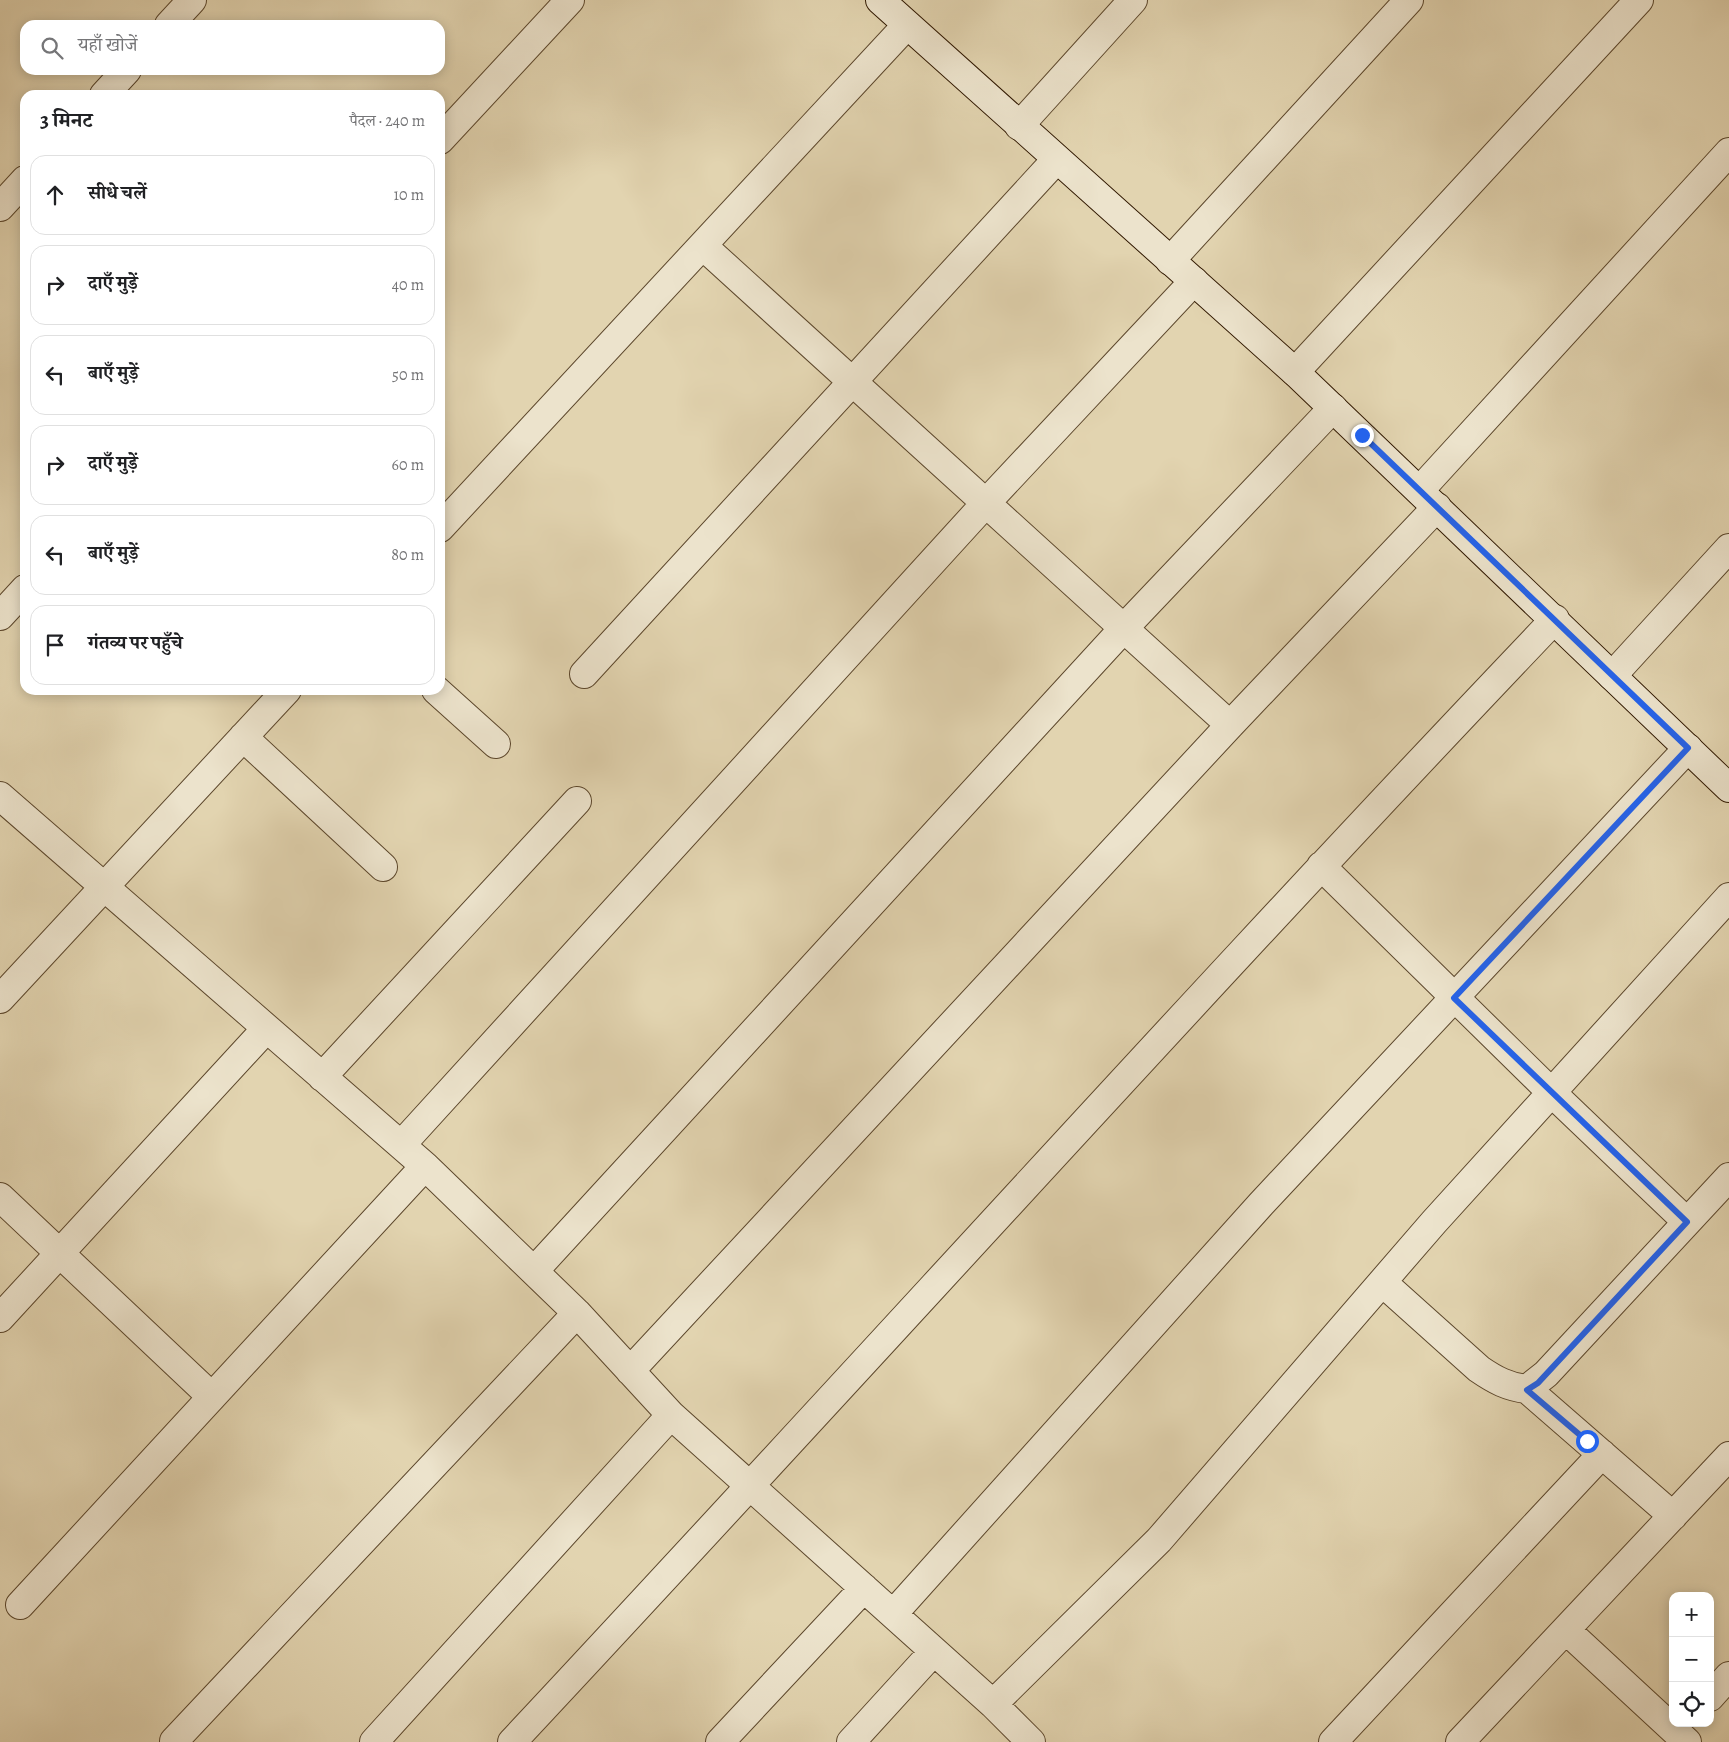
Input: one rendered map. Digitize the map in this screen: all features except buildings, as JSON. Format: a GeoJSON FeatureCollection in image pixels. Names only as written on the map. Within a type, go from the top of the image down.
{"type":"FeatureCollection","features":[{"type":"Feature","properties":{"kind":"street"},"geometry":{"type":"LineString","coordinates":[[174,20],[192,0]]}},
{"type":"Feature","properties":{"kind":"street"},"geometry":{"type":"LineString","coordinates":[[445,135],[570,0]]}},
{"type":"Feature","properties":{"kind":"street"},"geometry":{"type":"LineString","coordinates":[[1019,126],[1134,0]]}},
{"type":"Feature","properties":{"kind":"street"},"geometry":{"type":"LineString","coordinates":[[1170,261],[1409,0]]}},
{"type":"Feature","properties":{"kind":"street"},"geometry":{"type":"LineString","coordinates":[[1295,372],[1639,0]]}},
{"type":"Feature","properties":{"kind":"street"},"geometry":{"type":"LineString","coordinates":[[882,1],[1056,160],[1194,280],[1295,372],[1429,498],[1729,788]]}},
{"type":"Feature","properties":{"kind":"street"},"geometry":{"type":"LineString","coordinates":[[445,523],[908,25]]}},
{"type":"Feature","properties":{"kind":"street"},"geometry":{"type":"LineString","coordinates":[[109,90],[122,75]]}},
{"type":"Feature","properties":{"kind":"street"},"geometry":{"type":"LineString","coordinates":[[630,1371],[1230,725],[1729,152]]}},
{"type":"Feature","properties":{"kind":"street"},"geometry":{"type":"LineString","coordinates":[[584,674],[851,381],[1056,160]]}},
{"type":"Feature","properties":{"kind":"street"},"geometry":{"type":"LineString","coordinates":[[0,207],[20,185]]}},
{"type":"Feature","properties":{"kind":"street"},"geometry":{"type":"LineString","coordinates":[[703,246],[1230,725]]}},
{"type":"Feature","properties":{"kind":"street"},"geometry":{"type":"LineString","coordinates":[[402,1144],[985,504],[1194,280]]}},
{"type":"Feature","properties":{"kind":"street"},"geometry":{"type":"LineString","coordinates":[[534,1271],[1124,628],[1333,408]]}},
{"type":"Feature","properties":{"kind":"street"},"geometry":{"type":"LineString","coordinates":[[1612,676],[1729,548]]}},
{"type":"Feature","properties":{"kind":"street"},"geometry":{"type":"LineString","coordinates":[[0,616],[20,594]]}},
{"type":"Feature","properties":{"kind":"street"},"geometry":{"type":"LineString","coordinates":[[512,1742],[751,1486],[1321,866],[1555,619]]}},
{"type":"Feature","properties":{"kind":"street"},"geometry":{"type":"LineString","coordinates":[[0,999],[282,695]]}},
{"type":"Feature","properties":{"kind":"street"},"geometry":{"type":"LineString","coordinates":[[442,695],[496,744]]}},
{"type":"Feature","properties":{"kind":"street"},"geometry":{"type":"LineString","coordinates":[[243,737],[383,868]]}},
{"type":"Feature","properties":{"kind":"street"},"geometry":{"type":"LineString","coordinates":[[893,1614],[1261,1204],[1688,748]]}},
{"type":"Feature","properties":{"kind":"street"},"geometry":{"type":"LineString","coordinates":[[0,796],[322,1078],[402,1144],[577,1313],[671,1415],[993,1704],[1026,1740]]}},
{"type":"Feature","properties":{"kind":"street"},"geometry":{"type":"LineString","coordinates":[[322,1078],[577,801]]}},
{"type":"Feature","properties":{"kind":"street"},"geometry":{"type":"LineString","coordinates":[[1321,866],[1454,998],[1687,1222]]}},
{"type":"Feature","properties":{"kind":"street"},"geometry":{"type":"LineString","coordinates":[[993,1704],[1159,1540],[1382,1282],[1729,897]]}},
{"type":"Feature","properties":{"kind":"street"},"geometry":{"type":"LineString","coordinates":[[0,1318],[266,1029]]}},
{"type":"Feature","properties":{"kind":"street"},"geometry":{"type":"LineString","coordinates":[[20,1605],[425,1166]]}},
{"type":"Feature","properties":{"kind":"street"},"geometry":{"type":"LineString","coordinates":[[1527,1390],[1542,1378],[1729,1177]]}},
{"type":"Feature","properties":{"kind":"street"},"geometry":{"type":"LineString","coordinates":[[0,1198],[212,1397]]}},
{"type":"Feature","properties":{"kind":"street"},"geometry":{"type":"LineString","coordinates":[[1382,1282],[1479,1369],[1497,1381],[1514,1388],[1527,1390],[1673,1516]]}},
{"type":"Feature","properties":{"kind":"street"},"geometry":{"type":"LineString","coordinates":[[174,1741],[577,1313]]}},
{"type":"Feature","properties":{"kind":"street"},"geometry":{"type":"LineString","coordinates":[[374,1742],[671,1415]]}},
{"type":"Feature","properties":{"kind":"street"},"geometry":{"type":"LineString","coordinates":[[1333,1742],[1602,1454]]}},
{"type":"Feature","properties":{"kind":"street"},"geometry":{"type":"LineString","coordinates":[[1460,1742],[1729,1456]]}},
{"type":"Feature","properties":{"kind":"street"},"geometry":{"type":"LineString","coordinates":[[720,1742],[864,1588]]}},
{"type":"Feature","properties":{"kind":"street"},"geometry":{"type":"LineString","coordinates":[[1566,1630],[1680,1735]]}},
{"type":"Feature","properties":{"kind":"street"},"geometry":{"type":"LineString","coordinates":[[851,1742],[934,1651]]}},
{"type":"Feature","properties":{"kind":"street"},"geometry":{"type":"LineString","coordinates":[[1714,1693],[1729,1676]]}},
{"type":"Feature","properties":{"kind":"route"},"geometry":{"type":"LineString","coordinates":[[1362,435],[1688,748],[1454,998],[1687,1222],[1538,1383],[1527,1390],[1587,1441]]}}]}
